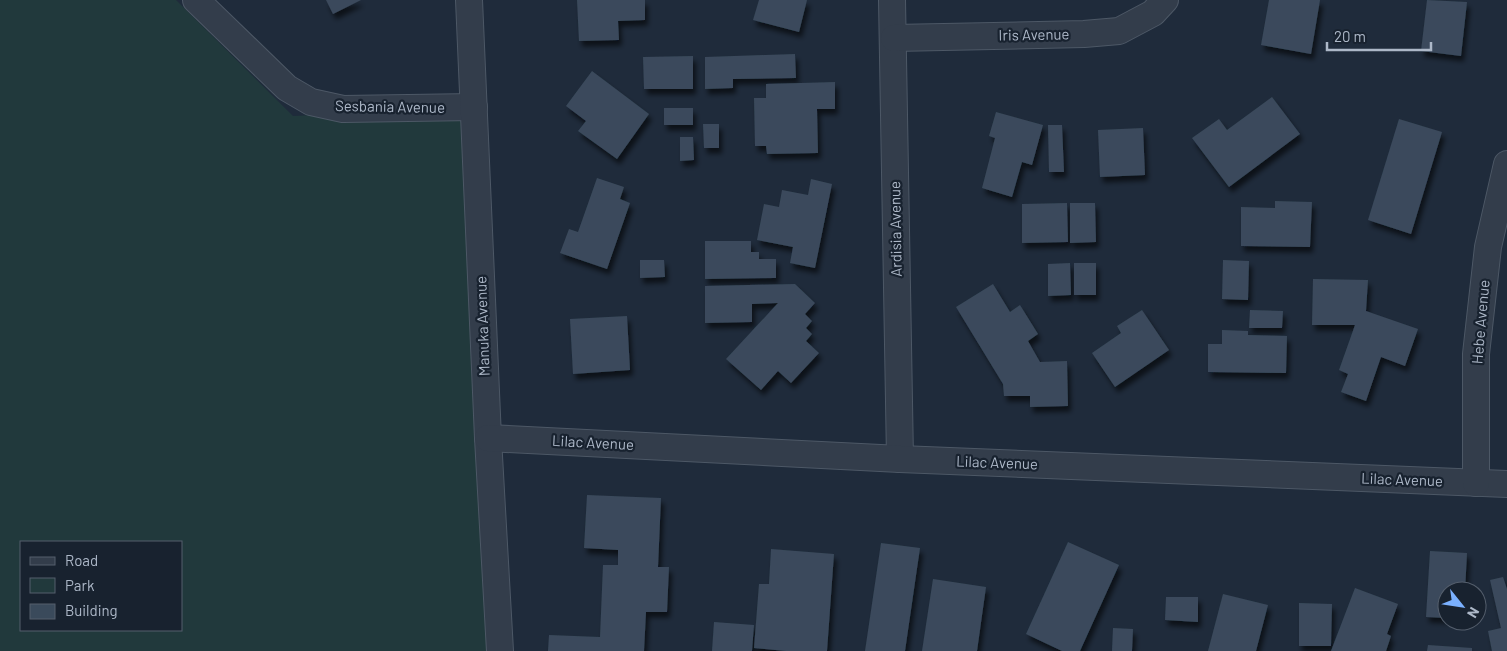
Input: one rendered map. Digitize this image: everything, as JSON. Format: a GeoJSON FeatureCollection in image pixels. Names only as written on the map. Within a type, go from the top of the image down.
{"type":"FeatureCollection","features":[{"type":"Feature","properties":{"kind":"street","name":"Sesbania Avenue"},"geometry":{"type":"LineString","coordinates":[[196,0],[287,88],[311,102],[343,109],[474,107]]}},
{"type":"Feature","properties":{"kind":"street","name":"Manuka Avenue"},"geometry":{"type":"LineString","coordinates":[[469,0],[488,438],[500,651]]}},
{"type":"Feature","properties":{"kind":"street","name":"Ardisia Avenue"},"geometry":{"type":"LineString","coordinates":[[892,0],[900,459]]}},
{"type":"Feature","properties":{"kind":"street","name":"Iris Avenue"},"geometry":{"type":"LineString","coordinates":[[894,38],[1084,34],[1119,31],[1153,13],[1165,0]]}},
{"type":"Feature","properties":{"kind":"street","name":"Hebe Avenue"},"geometry":{"type":"LineString","coordinates":[[1476,483],[1476,354],[1488,247],[1507,164]]}},
{"type":"Feature","properties":{"kind":"street","name":"Lilac Avenue"},"geometry":{"type":"LineString","coordinates":[[488,438],[900,459],[1507,484]]}},
{"type":"Feature","properties":{"kind":"green space"},"geometry":{"type":"Polygon","coordinates":[[[0,0],[176,0],[293,116],[474,108],[498,651],[0,651],[0,0]]]}},
{"type":"Feature","properties":{"kind":"building"},"geometry":{"type":"Polygon","coordinates":[[[326,0],[361,0],[333,14],[326,0]]]}},
{"type":"Feature","properties":{"kind":"building"},"geometry":{"type":"Polygon","coordinates":[[[577,0],[645,0],[645,20],[618,21],[619,40],[579,41],[577,0]]]}},
{"type":"Feature","properties":{"kind":"building"},"geometry":{"type":"Polygon","coordinates":[[[759,0],[807,0],[799,32],[753,20],[759,0]]]}},
{"type":"Feature","properties":{"kind":"building"},"geometry":{"type":"Polygon","coordinates":[[[1269,0],[1320,0],[1311,54],[1261,45],[1269,0]]]}},
{"type":"Feature","properties":{"kind":"building"},"geometry":{"type":"Polygon","coordinates":[[[1427,0],[1467,2],[1461,56],[1421,51],[1427,0]]]}},
{"type":"Feature","properties":{"kind":"building"},"geometry":{"type":"Polygon","coordinates":[[[795,54],[796,78],[733,79],[733,88],[705,89],[705,57],[795,54]]]}},
{"type":"Feature","properties":{"kind":"building"},"geometry":{"type":"Polygon","coordinates":[[[693,56],[693,89],[644,89],[643,57],[693,56]]]}},
{"type":"Feature","properties":{"kind":"building"},"geometry":{"type":"Polygon","coordinates":[[[592,71],[649,114],[617,159],[578,131],[586,121],[566,106],[592,71]]]}},
{"type":"Feature","properties":{"kind":"building"},"geometry":{"type":"Polygon","coordinates":[[[835,82],[835,109],[817,109],[818,153],[767,154],[766,146],[755,146],[754,98],[766,98],[766,84],[835,82]]]}},
{"type":"Feature","properties":{"kind":"building"},"geometry":{"type":"Polygon","coordinates":[[[1272,97],[1300,134],[1229,187],[1192,138],[1219,119],[1227,130],[1272,97]]]}},
{"type":"Feature","properties":{"kind":"building"},"geometry":{"type":"Polygon","coordinates":[[[664,108],[693,108],[693,125],[664,125],[664,108]]]}},
{"type":"Feature","properties":{"kind":"building"},"geometry":{"type":"Polygon","coordinates":[[[996,112],[1043,125],[1032,165],[1022,162],[1012,197],[982,188],[995,138],[989,136],[996,112]]]}},
{"type":"Feature","properties":{"kind":"building"},"geometry":{"type":"Polygon","coordinates":[[[1399,119],[1442,132],[1411,234],[1368,220],[1399,119]]]}},
{"type":"Feature","properties":{"kind":"building"},"geometry":{"type":"Polygon","coordinates":[[[703,124],[719,124],[719,148],[704,148],[703,124]]]}},
{"type":"Feature","properties":{"kind":"building"},"geometry":{"type":"Polygon","coordinates":[[[1048,125],[1062,125],[1064,172],[1049,172],[1048,125]]]}},
{"type":"Feature","properties":{"kind":"building"},"geometry":{"type":"Polygon","coordinates":[[[1143,128],[1145,175],[1100,177],[1098,130],[1143,128]]]}},
{"type":"Feature","properties":{"kind":"building"},"geometry":{"type":"Polygon","coordinates":[[[680,137],[693,137],[694,160],[680,161],[680,137]]]}},
{"type":"Feature","properties":{"kind":"building"},"geometry":{"type":"Polygon","coordinates":[[[597,178],[624,187],[620,199],[630,203],[607,269],[560,253],[569,229],[578,232],[597,178]]]}},
{"type":"Feature","properties":{"kind":"building"},"geometry":{"type":"Polygon","coordinates":[[[811,179],[832,184],[815,268],[790,263],[793,247],[757,240],[764,204],[779,207],[782,190],[808,195],[811,179]]]}},
{"type":"Feature","properties":{"kind":"building"},"geometry":{"type":"Polygon","coordinates":[[[1275,201],[1312,202],[1310,247],[1241,246],[1241,207],[1275,208],[1275,201]]]}},
{"type":"Feature","properties":{"kind":"building"},"geometry":{"type":"Polygon","coordinates":[[[1067,203],[1068,242],[1022,243],[1022,204],[1067,203]]]}},
{"type":"Feature","properties":{"kind":"building"},"geometry":{"type":"Polygon","coordinates":[[[1070,203],[1095,203],[1096,242],[1070,243],[1070,203]]]}},
{"type":"Feature","properties":{"kind":"building"},"geometry":{"type":"Polygon","coordinates":[[[705,241],[751,241],[751,252],[759,252],[759,259],[776,259],[776,278],[705,279],[705,241]]]}},
{"type":"Feature","properties":{"kind":"building"},"geometry":{"type":"Polygon","coordinates":[[[640,260],[664,260],[665,277],[640,278],[640,260]]]}},
{"type":"Feature","properties":{"kind":"building"},"geometry":{"type":"Polygon","coordinates":[[[1223,260],[1249,261],[1248,300],[1222,299],[1223,260]]]}},
{"type":"Feature","properties":{"kind":"building"},"geometry":{"type":"Polygon","coordinates":[[[1070,263],[1071,295],[1048,296],[1048,264],[1070,263]]]}},
{"type":"Feature","properties":{"kind":"building"},"geometry":{"type":"Polygon","coordinates":[[[1074,263],[1096,263],[1096,295],[1074,295],[1074,263]]]}},
{"type":"Feature","properties":{"kind":"building"},"geometry":{"type":"Polygon","coordinates":[[[1313,279],[1368,280],[1366,311],[1418,329],[1405,366],[1381,357],[1366,401],[1341,392],[1348,374],[1339,370],[1355,325],[1312,325],[1313,279]]]}},
{"type":"Feature","properties":{"kind":"building"},"geometry":{"type":"Polygon","coordinates":[[[795,284],[815,303],[805,314],[812,321],[806,328],[812,334],[806,341],[819,353],[791,383],[778,371],[761,390],[726,359],[778,303],[752,304],[752,322],[705,323],[705,286],[795,284]]]}},
{"type":"Feature","properties":{"kind":"building"},"geometry":{"type":"Polygon","coordinates":[[[993,284],[1010,312],[1020,305],[1038,334],[1028,341],[1040,362],[1067,361],[1068,406],[1030,407],[1030,396],[1004,396],[1003,384],[956,307],[993,284]]]}},
{"type":"Feature","properties":{"kind":"building"},"geometry":{"type":"Polygon","coordinates":[[[1142,310],[1169,350],[1115,387],[1092,353],[1121,333],[1117,326],[1142,310]]]}},
{"type":"Feature","properties":{"kind":"building"},"geometry":{"type":"Polygon","coordinates":[[[1250,310],[1283,311],[1282,328],[1249,328],[1250,310]]]}},
{"type":"Feature","properties":{"kind":"building"},"geometry":{"type":"Polygon","coordinates":[[[627,316],[630,370],[573,374],[570,319],[627,316]]]}},
{"type":"Feature","properties":{"kind":"building"},"geometry":{"type":"Polygon","coordinates":[[[1222,330],[1248,331],[1248,335],[1287,336],[1286,373],[1208,372],[1208,344],[1222,344],[1222,330]]]}},
{"type":"Feature","properties":{"kind":"building"},"geometry":{"type":"Polygon","coordinates":[[[587,495],[661,498],[658,567],[669,567],[667,612],[646,612],[644,651],[548,651],[549,635],[600,637],[603,565],[618,565],[618,550],[584,548],[587,495]]]}},
{"type":"Feature","properties":{"kind":"building"},"geometry":{"type":"Polygon","coordinates":[[[1068,542],[1119,565],[1080,651],[1062,651],[1026,634],[1068,542]]]}},
{"type":"Feature","properties":{"kind":"building"},"geometry":{"type":"Polygon","coordinates":[[[881,543],[920,548],[905,651],[865,651],[881,543]]]}},
{"type":"Feature","properties":{"kind":"building"},"geometry":{"type":"Polygon","coordinates":[[[771,549],[834,554],[827,651],[786,651],[754,648],[759,584],[769,584],[771,549]]]}},
{"type":"Feature","properties":{"kind":"building"},"geometry":{"type":"Polygon","coordinates":[[[1430,551],[1467,553],[1466,581],[1437,581],[1437,618],[1426,617],[1430,551]]]}},
{"type":"Feature","properties":{"kind":"building"},"geometry":{"type":"Polygon","coordinates":[[[1503,577],[1507,589],[1507,651],[1492,651],[1488,631],[1501,628],[1490,580],[1503,577]]]}},
{"type":"Feature","properties":{"kind":"building"},"geometry":{"type":"Polygon","coordinates":[[[933,579],[986,587],[977,651],[922,651],[933,579]]]}},
{"type":"Feature","properties":{"kind":"building"},"geometry":{"type":"Polygon","coordinates":[[[1355,588],[1398,604],[1387,634],[1391,636],[1386,651],[1331,651],[1355,588]]]}},
{"type":"Feature","properties":{"kind":"building"},"geometry":{"type":"Polygon","coordinates":[[[1223,594],[1268,605],[1256,651],[1208,651],[1223,594]]]}},
{"type":"Feature","properties":{"kind":"building"},"geometry":{"type":"Polygon","coordinates":[[[1166,597],[1198,597],[1198,622],[1165,620],[1166,597]]]}},
{"type":"Feature","properties":{"kind":"building"},"geometry":{"type":"Polygon","coordinates":[[[1299,603],[1332,604],[1331,646],[1299,646],[1299,603]]]}},
{"type":"Feature","properties":{"kind":"building"},"geometry":{"type":"Polygon","coordinates":[[[714,622],[754,625],[752,651],[712,651],[714,622]]]}},
{"type":"Feature","properties":{"kind":"building"},"geometry":{"type":"Polygon","coordinates":[[[1113,628],[1133,629],[1132,651],[1112,651],[1113,628]]]}},
{"type":"Feature","properties":{"kind":"building"},"geometry":{"type":"Polygon","coordinates":[[[1428,645],[1472,648],[1472,651],[1427,651],[1428,645]]]}}]}
